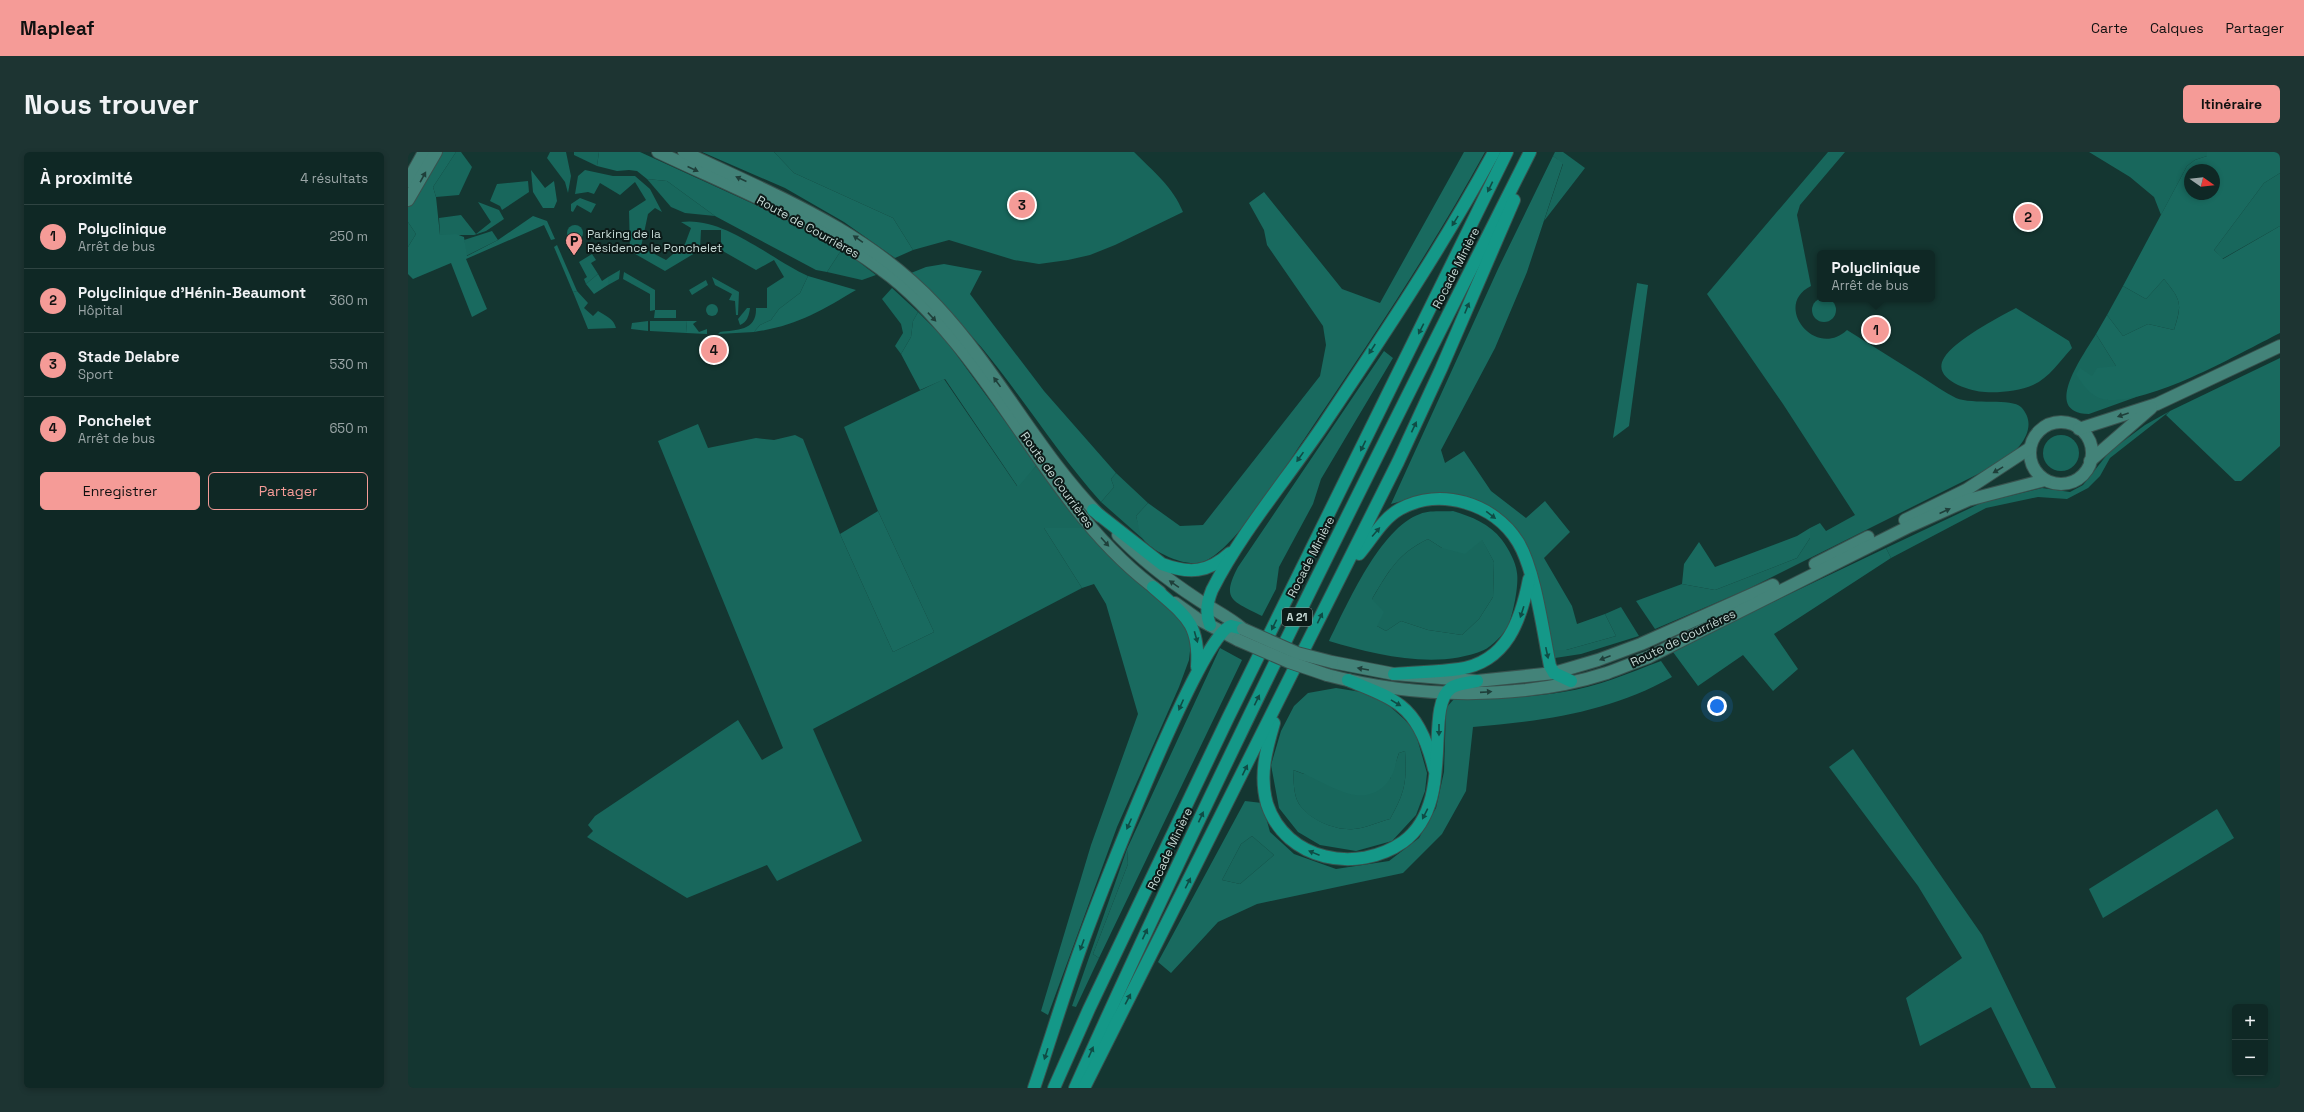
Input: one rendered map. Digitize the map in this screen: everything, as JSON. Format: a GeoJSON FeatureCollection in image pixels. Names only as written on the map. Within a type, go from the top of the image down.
{"type":"FeatureCollection","features":[{"type":"Feature","properties":{"kind":"highway"},"geometry":{"type":"LineString","coordinates":[[1210,625],[1207,618],[1207,605],[1212,590],[1238,546],[1324,424],[1462,210],[1494,152]]}},
{"type":"Feature","properties":{"kind":"highway","name":"Rocade Minière"},"geometry":{"type":"LineString","coordinates":[[1054,1088],[1092,1001],[1228,718],[1507,152]]}},
{"type":"Feature","properties":{"kind":"highway"},"geometry":{"type":"LineString","coordinates":[[1084,1088],[1343,573],[1441,369],[1504,226],[1531,152]]}},
{"type":"Feature","properties":{"kind":"highway","name":"Rocade Minière"},"geometry":{"type":"LineString","coordinates":[[1075,1088],[1205,808],[1295,622],[1531,152]]}},
{"type":"Feature","properties":{"kind":"highway"},"geometry":{"type":"LineString","coordinates":[[1343,573],[1373,533],[1399,509],[1416,503],[1438,499],[1470,504],[1484,510],[1496,519],[1517,541],[1529,574],[1550,666],[1554,673],[1571,681]]}},
{"type":"Feature","properties":{"kind":"highway"},"geometry":{"type":"LineString","coordinates":[[1093,510],[1162,564],[1174,569],[1197,571],[1218,563],[1238,546]]}},
{"type":"Feature","properties":{"kind":"highway"},"geometry":{"type":"LineString","coordinates":[[1394,674],[1459,669],[1487,659],[1496,652],[1514,631],[1524,606],[1529,574]]}},
{"type":"Feature","properties":{"kind":"highway"},"geometry":{"type":"LineString","coordinates":[[1154,587],[1184,616],[1194,628],[1198,642],[1197,669]]}},
{"type":"Feature","properties":{"kind":"highway"},"geometry":{"type":"LineString","coordinates":[[1034,1088],[1081,946],[1121,840],[1197,669],[1221,631]]}},
{"type":"Feature","properties":{"kind":"highway"},"geometry":{"type":"LineString","coordinates":[[1348,680],[1383,695],[1402,707],[1423,738],[1430,754],[1436,777]]}},
{"type":"Feature","properties":{"kind":"highway"},"geometry":{"type":"LineString","coordinates":[[1284,691],[1268,743],[1264,762],[1264,782],[1267,804],[1275,820],[1285,834],[1311,853],[1343,860],[1363,859],[1379,855],[1403,842],[1415,832],[1427,811],[1433,794],[1436,777],[1439,717],[1447,693],[1458,685],[1477,681]]}},
{"type":"Feature","properties":{"kind":"main road"},"geometry":{"type":"LineString","coordinates":[[408,181],[424,152]]}},
{"type":"Feature","properties":{"kind":"main road"},"geometry":{"type":"LineString","coordinates":[[408,200],[436,152]]}},
{"type":"Feature","properties":{"kind":"main road","name":"Route de Courrières"},"geometry":{"type":"LineString","coordinates":[[658,152],[794,216],[886,266]]}},
{"type":"Feature","properties":{"kind":"main road","name":"Route de Courrières"},"geometry":{"type":"LineString","coordinates":[[684,152],[813,213],[846,231],[952,323],[1069,482],[1093,510],[1155,570],[1233,621],[1240,634],[1289,662],[1327,675],[1348,680],[1422,692],[1447,693],[1506,691],[1571,681],[1606,673],[1649,657],[1683,641],[1910,526],[1968,500],[2045,480]]}},
{"type":"Feature","properties":{"kind":"main road","name":"Route de Courrières"},"geometry":{"type":"LineString","coordinates":[[909,286],[954,341],[1083,519],[1116,554],[1154,587],[1221,631],[1240,634],[1297,653],[1332,662],[1394,674],[1477,681],[1554,673],[1598,660],[1641,644],[1766,588],[1966,490],[2030,448]]}},
{"type":"Feature","properties":{"kind":"main road"},"geometry":{"type":"LineString","coordinates":[[2079,428],[2157,404],[2280,346]]}},
{"type":"Feature","properties":{"kind":"main road"},"geometry":{"type":"LineString","coordinates":[[2090,461],[2157,404]]}},
{"type":"Feature","properties":{"kind":"main road"},"geometry":{"type":"LineString","coordinates":[[2065,423],[2079,428],[2089,441],[2092,450],[2088,469],[2074,482],[2059,484],[2045,480],[2033,467],[2030,448],[2038,432],[2046,426],[2065,423]]}},
{"type":"Feature","properties":{"kind":"green space"},"geometry":{"type":"Polygon","coordinates":[[[439,152],[456,152],[433,187],[436,197],[440,235],[456,234],[464,237],[467,256],[498,240],[533,216],[547,221],[555,239],[551,240],[544,225],[466,259],[487,309],[472,317],[451,263],[413,279],[408,274],[408,247],[416,234],[408,222],[408,206],[439,152]]]}},
{"type":"Feature","properties":{"kind":"green space"},"geometry":{"type":"Polygon","coordinates":[[[456,152],[461,152],[472,167],[459,195],[436,197],[433,187],[456,152]]]}},
{"type":"Feature","properties":{"kind":"green space"},"geometry":{"type":"Polygon","coordinates":[[[550,152],[566,152],[571,176],[568,193],[565,182],[547,158],[550,152]]]}},
{"type":"Feature","properties":{"kind":"green space"},"geometry":{"type":"Polygon","coordinates":[[[574,152],[599,152],[597,166],[574,155],[574,152]]]}},
{"type":"Feature","properties":{"kind":"green space"},"geometry":{"type":"Polygon","coordinates":[[[599,152],[640,152],[808,229],[842,249],[827,272],[816,270],[715,216],[667,181],[647,179],[637,171],[617,171],[597,166],[599,152]]]}},
{"type":"Feature","properties":{"kind":"green space"},"geometry":{"type":"Polygon","coordinates":[[[702,152],[774,152],[794,173],[893,218],[913,250],[895,258],[844,222],[785,188],[702,152]]]}},
{"type":"Feature","properties":{"kind":"green space"},"geometry":{"type":"Polygon","coordinates":[[[774,152],[1134,152],[1168,187],[1179,203],[1183,212],[1115,245],[1090,255],[1068,260],[1039,264],[1014,260],[949,240],[913,250],[893,218],[794,173],[774,152]]]}},
{"type":"Feature","properties":{"kind":"green space"},"geometry":{"type":"Polygon","coordinates":[[[1464,152],[1485,152],[1443,225],[1398,297],[1273,486],[1245,524],[1218,553],[1205,561],[1198,563],[1190,563],[1172,558],[1148,544],[1140,534],[1136,516],[1148,503],[1180,526],[1203,525],[1320,376],[1326,345],[1323,326],[1267,245],[1264,230],[1249,203],[1264,192],[1342,289],[1380,303],[1464,152]]]}},
{"type":"Feature","properties":{"kind":"green space"},"geometry":{"type":"Polygon","coordinates":[[[1555,152],[1563,152],[1585,168],[1544,221],[1563,164],[1553,156],[1555,152]]]}},
{"type":"Feature","properties":{"kind":"green space"},"geometry":{"type":"Polygon","coordinates":[[[1828,152],[1845,152],[1800,205],[1797,215],[1811,286],[1800,295],[1796,305],[1797,316],[1802,326],[1811,334],[1822,338],[1835,338],[1847,330],[1956,398],[1972,401],[2016,404],[2021,407],[2026,415],[2028,430],[2020,445],[2002,462],[1748,589],[1655,629],[1636,601],[1682,584],[1715,590],[1797,558],[1810,538],[1810,528],[1820,523],[1826,531],[1855,515],[1783,404],[1707,294],[1828,152]]]}},
{"type":"Feature","properties":{"kind":"green space"},"geometry":{"type":"Polygon","coordinates":[[[2089,152],[2207,152],[2207,156],[2195,160],[2190,164],[2184,164],[2184,172],[2161,215],[2154,197],[2130,177],[2089,152]]]}},
{"type":"Feature","properties":{"kind":"green space"},"geometry":{"type":"Polygon","coordinates":[[[2207,152],[2280,152],[2280,173],[2264,183],[2214,250],[2223,259],[2280,226],[2280,333],[2196,376],[2172,385],[2127,399],[2103,399],[2089,391],[2076,374],[2080,368],[2092,376],[2097,368],[2116,366],[2096,334],[2107,315],[2123,336],[2148,324],[2174,330],[2179,303],[2164,279],[2146,299],[2123,286],[2184,172],[2184,200],[2220,200],[2220,164],[2190,164],[2195,160],[2207,156],[2207,152]]]}},
{"type":"Feature","properties":{"kind":"green space"},"geometry":{"type":"Polygon","coordinates":[[[1553,156],[1563,163],[1527,272],[1495,348],[1441,450],[1445,463],[1464,451],[1491,491],[1526,518],[1545,501],[1570,532],[1544,558],[1572,606],[1577,624],[1605,614],[1616,636],[1566,650],[1553,650],[1514,528],[1500,514],[1472,498],[1457,495],[1442,494],[1426,496],[1391,504],[1498,269],[1553,156]]]}},
{"type":"Feature","properties":{"kind":"green space"},"geometry":{"type":"Polygon","coordinates":[[[531,170],[545,188],[554,181],[557,201],[554,208],[543,208],[533,192],[531,170]]]}},
{"type":"Feature","properties":{"kind":"green space"},"geometry":{"type":"Polygon","coordinates":[[[585,170],[613,176],[635,176],[650,189],[662,212],[655,208],[648,214],[641,247],[666,260],[685,244],[691,228],[681,222],[697,222],[714,226],[746,240],[793,269],[808,276],[800,293],[779,309],[771,320],[760,325],[754,332],[718,334],[720,332],[745,328],[753,321],[756,308],[767,308],[767,288],[784,277],[774,260],[756,270],[721,250],[721,230],[701,230],[700,250],[665,271],[630,251],[629,211],[646,200],[635,182],[620,195],[600,183],[594,194],[588,192],[575,194],[578,176],[585,170]]]}},
{"type":"Feature","properties":{"kind":"green space"},"geometry":{"type":"Polygon","coordinates":[[[2280,173],[2280,226],[2222,259],[2214,250],[2264,183],[2280,173]]]}},
{"type":"Feature","properties":{"kind":"green space"},"geometry":{"type":"Polygon","coordinates":[[[647,179],[667,181],[715,216],[685,213],[671,207],[647,179]]]}},
{"type":"Feature","properties":{"kind":"green space"},"geometry":{"type":"Polygon","coordinates":[[[528,181],[529,192],[502,210],[500,206],[490,201],[497,184],[528,181]]]}},
{"type":"Feature","properties":{"kind":"green space"},"geometry":{"type":"Polygon","coordinates":[[[580,198],[596,204],[591,213],[577,205],[573,212],[571,211],[571,204],[580,198]]]}},
{"type":"Feature","properties":{"kind":"green space"},"geometry":{"type":"Polygon","coordinates":[[[478,202],[499,210],[504,219],[486,231],[474,235],[440,235],[439,218],[461,215],[476,234],[491,222],[478,202]]]}},
{"type":"Feature","properties":{"kind":"green space"},"geometry":{"type":"Polygon","coordinates":[[[408,222],[416,234],[408,247],[408,222]]]}},
{"type":"Feature","properties":{"kind":"green space"},"geometry":{"type":"Polygon","coordinates":[[[572,225],[578,225],[583,230],[581,239],[578,241],[572,241],[567,236],[567,230],[572,225]]]}},
{"type":"Feature","properties":{"kind":"green space"},"geometry":{"type":"Polygon","coordinates":[[[492,231],[498,240],[466,256],[464,240],[492,231]]]}},
{"type":"Feature","properties":{"kind":"green space"},"geometry":{"type":"Polygon","coordinates":[[[557,245],[577,291],[573,292],[554,247],[557,245]]]}},
{"type":"Feature","properties":{"kind":"green space"},"geometry":{"type":"Polygon","coordinates":[[[842,249],[876,275],[862,280],[827,272],[842,249]]]}},
{"type":"Feature","properties":{"kind":"green space"},"geometry":{"type":"Polygon","coordinates":[[[592,254],[596,260],[591,263],[598,274],[586,284],[584,279],[587,277],[579,262],[592,254]]]}},
{"type":"Feature","properties":{"kind":"green space"},"geometry":{"type":"Polygon","coordinates":[[[944,264],[982,271],[970,294],[1044,391],[1116,473],[1111,479],[1114,487],[1101,502],[1070,465],[982,348],[948,310],[911,273],[926,267],[944,264]]]}},
{"type":"Feature","properties":{"kind":"green space"},"geometry":{"type":"Polygon","coordinates":[[[620,270],[619,279],[608,285],[608,277],[620,270]]]}},
{"type":"Feature","properties":{"kind":"green space"},"geometry":{"type":"Polygon","coordinates":[[[624,272],[655,290],[655,310],[650,311],[650,294],[623,279],[624,272]]]}},
{"type":"Feature","properties":{"kind":"green space"},"geometry":{"type":"Polygon","coordinates":[[[598,274],[602,281],[608,277],[608,285],[594,294],[586,284],[598,274]]]}},
{"type":"Feature","properties":{"kind":"green space"},"geometry":{"type":"Polygon","coordinates":[[[808,276],[856,290],[831,305],[796,322],[754,332],[760,325],[771,320],[779,309],[800,293],[808,276]]]}},
{"type":"Feature","properties":{"kind":"green space"},"geometry":{"type":"Polygon","coordinates":[[[712,277],[739,292],[738,315],[736,315],[735,301],[729,300],[732,294],[715,285],[712,277]]]}},
{"type":"Feature","properties":{"kind":"green space"},"geometry":{"type":"Polygon","coordinates":[[[2164,279],[2179,303],[2174,330],[2148,324],[2123,336],[2107,315],[2123,286],[2146,299],[2164,279]]]}},
{"type":"Feature","properties":{"kind":"green space"},"geometry":{"type":"Polygon","coordinates":[[[706,280],[708,285],[692,295],[689,290],[706,280]]]}},
{"type":"Feature","properties":{"kind":"green space"},"geometry":{"type":"Polygon","coordinates":[[[1637,283],[1648,285],[1629,426],[1613,438],[1637,283]]]}},
{"type":"Feature","properties":{"kind":"green space"},"geometry":{"type":"Polygon","coordinates":[[[892,288],[918,312],[913,321],[911,337],[901,354],[895,346],[903,333],[901,324],[882,299],[892,288]]]}},
{"type":"Feature","properties":{"kind":"green space"},"geometry":{"type":"Polygon","coordinates":[[[577,291],[588,303],[584,308],[593,316],[598,311],[607,316],[612,320],[616,328],[588,329],[573,292],[577,291]]]}},
{"type":"Feature","properties":{"kind":"green space"},"geometry":{"type":"Polygon","coordinates":[[[1817,301],[1832,302],[1835,306],[1835,314],[1828,321],[1820,321],[1813,314],[1813,306],[1817,301]]]}},
{"type":"Feature","properties":{"kind":"green space"},"geometry":{"type":"Polygon","coordinates":[[[714,304],[717,305],[717,315],[710,316],[707,315],[706,308],[707,305],[714,304]]]}},
{"type":"Feature","properties":{"kind":"green space"},"geometry":{"type":"Polygon","coordinates":[[[747,308],[750,308],[748,316],[740,325],[738,319],[747,308]]]}},
{"type":"Feature","properties":{"kind":"green space"},"geometry":{"type":"Polygon","coordinates":[[[2016,308],[2069,341],[2072,348],[2059,364],[2039,382],[2028,387],[2009,391],[1978,391],[1962,386],[1947,378],[1941,365],[1949,351],[1977,330],[2016,308]]]}},
{"type":"Feature","properties":{"kind":"green space"},"geometry":{"type":"Polygon","coordinates":[[[655,310],[676,310],[676,318],[654,318],[655,310]]]}},
{"type":"Feature","properties":{"kind":"green space"},"geometry":{"type":"Polygon","coordinates":[[[918,312],[945,339],[1037,465],[1018,487],[945,379],[920,390],[901,354],[911,337],[913,321],[918,312]]]}},
{"type":"Feature","properties":{"kind":"green space"},"geometry":{"type":"Polygon","coordinates":[[[648,321],[648,331],[631,329],[632,323],[648,321]]]}},
{"type":"Feature","properties":{"kind":"green space"},"geometry":{"type":"Polygon","coordinates":[[[650,321],[687,321],[686,333],[650,331],[650,321]]]}},
{"type":"Feature","properties":{"kind":"green space"},"geometry":{"type":"Polygon","coordinates":[[[687,321],[697,321],[693,324],[699,332],[707,329],[707,334],[686,333],[687,321]]]}},
{"type":"Feature","properties":{"kind":"green space"},"geometry":{"type":"Polygon","coordinates":[[[2096,334],[2116,366],[2107,400],[2139,396],[2089,414],[2075,411],[2068,404],[2067,393],[2076,367],[2096,334]]]}},
{"type":"Feature","properties":{"kind":"green space"},"geometry":{"type":"Polygon","coordinates":[[[1384,351],[1393,358],[1321,479],[1313,504],[1279,567],[1276,589],[1262,616],[1244,607],[1233,599],[1230,593],[1230,587],[1238,567],[1384,351]]]}},
{"type":"Feature","properties":{"kind":"green space"},"geometry":{"type":"Polygon","coordinates":[[[2280,358],[2280,446],[2241,481],[2235,481],[2166,415],[2170,411],[2280,358]]]}},
{"type":"Feature","properties":{"kind":"green space"},"geometry":{"type":"Polygon","coordinates":[[[944,379],[1017,486],[1037,465],[1085,528],[1044,528],[1082,588],[813,729],[862,841],[777,881],[767,865],[687,898],[587,837],[593,831],[588,825],[595,816],[738,720],[762,760],[783,748],[658,441],[698,424],[708,448],[756,438],[774,440],[795,435],[803,439],[840,534],[893,652],[934,632],[878,511],[844,427],[944,379]]]}},
{"type":"Feature","properties":{"kind":"green space"},"geometry":{"type":"Polygon","coordinates":[[[2170,411],[2110,458],[2100,476],[2088,488],[2067,499],[2038,497],[1986,508],[1891,558],[1886,548],[1981,503],[2042,488],[2070,492],[2083,485],[2110,451],[2145,425],[2170,411]]]}},
{"type":"Feature","properties":{"kind":"green space"},"geometry":{"type":"Polygon","coordinates":[[[2061,435],[2074,440],[2079,453],[2074,466],[2061,471],[2048,466],[2043,453],[2048,440],[2061,435]]]}},
{"type":"Feature","properties":{"kind":"green space"},"geometry":{"type":"Polygon","coordinates":[[[1116,473],[1148,503],[1136,516],[1143,539],[1101,502],[1114,487],[1111,479],[1116,473]]]}},
{"type":"Feature","properties":{"kind":"green space"},"geometry":{"type":"Polygon","coordinates":[[[878,511],[934,632],[893,652],[840,534],[878,511]]]}},
{"type":"Feature","properties":{"kind":"green space"},"geometry":{"type":"Polygon","coordinates":[[[1453,511],[1473,518],[1492,529],[1504,543],[1513,560],[1517,578],[1515,600],[1508,626],[1501,636],[1484,650],[1466,656],[1427,660],[1386,655],[1329,641],[1366,569],[1391,535],[1405,522],[1420,514],[1453,511]],[[1428,539],[1409,550],[1395,564],[1383,580],[1372,599],[1384,612],[1377,626],[1386,631],[1401,621],[1428,630],[1462,635],[1479,619],[1493,597],[1494,562],[1482,540],[1465,554],[1442,548],[1428,539]]]}},
{"type":"Feature","properties":{"kind":"green space"},"geometry":{"type":"Polygon","coordinates":[[[1044,528],[1085,528],[1142,586],[1183,621],[1191,642],[1189,660],[1179,687],[1117,827],[1048,1015],[1041,1011],[1091,845],[1138,714],[1106,604],[1094,584],[1082,588],[1044,528]]]}},
{"type":"Feature","properties":{"kind":"green space"},"geometry":{"type":"Polygon","coordinates":[[[1810,528],[1810,538],[1797,558],[1715,590],[1682,584],[1684,564],[1699,542],[1715,567],[1797,536],[1810,528]]]}},
{"type":"Feature","properties":{"kind":"green space"},"geometry":{"type":"Polygon","coordinates":[[[1428,539],[1442,548],[1482,539],[1494,562],[1493,597],[1479,619],[1462,635],[1428,630],[1401,621],[1386,631],[1377,626],[1372,599],[1389,572],[1401,557],[1428,539]]]}},
{"type":"Feature","properties":{"kind":"green space"},"geometry":{"type":"Polygon","coordinates":[[[1886,548],[1891,558],[1774,634],[1798,669],[1773,691],[1743,655],[1698,686],[1673,652],[1752,612],[1886,548]]]}},
{"type":"Feature","properties":{"kind":"green space"},"geometry":{"type":"Polygon","coordinates":[[[1621,607],[1639,636],[1581,654],[1555,658],[1553,650],[1566,650],[1616,636],[1605,614],[1621,607]]]}},
{"type":"Feature","properties":{"kind":"green space"},"geometry":{"type":"Polygon","coordinates":[[[1220,648],[1242,660],[1099,958],[1093,954],[1128,864],[1127,849],[1220,648]]]}},
{"type":"Feature","properties":{"kind":"green space"},"geometry":{"type":"Polygon","coordinates":[[[1661,661],[1672,677],[1625,699],[1601,707],[1551,718],[1473,727],[1466,791],[1442,834],[1403,873],[1257,904],[1218,922],[1171,973],[1158,962],[1245,801],[1262,803],[1270,832],[1294,854],[1336,869],[1389,861],[1419,838],[1436,808],[1444,772],[1446,708],[1454,699],[1536,696],[1576,690],[1625,675],[1661,661]],[[1252,836],[1241,844],[1222,880],[1240,884],[1274,855],[1252,836]]]}},
{"type":"Feature","properties":{"kind":"green space"},"geometry":{"type":"Polygon","coordinates":[[[1336,688],[1361,692],[1386,703],[1415,731],[1427,773],[1425,791],[1416,815],[1392,841],[1356,851],[1320,845],[1298,832],[1279,808],[1271,765],[1281,731],[1294,706],[1308,693],[1336,688]],[[1405,751],[1399,753],[1390,779],[1379,790],[1368,795],[1355,795],[1343,792],[1293,770],[1294,787],[1299,804],[1316,819],[1339,828],[1354,829],[1390,819],[1402,794],[1404,786],[1406,771],[1405,751]]]}},
{"type":"Feature","properties":{"kind":"green space"},"geometry":{"type":"Polygon","coordinates":[[[1853,749],[1982,935],[2056,1088],[2031,1088],[1991,1007],[1920,1046],[1906,998],[1962,958],[1918,886],[1829,767],[1853,749]]]}},
{"type":"Feature","properties":{"kind":"green space"},"geometry":{"type":"Polygon","coordinates":[[[1405,751],[1406,771],[1404,786],[1402,794],[1390,819],[1354,829],[1339,828],[1324,823],[1309,815],[1303,810],[1297,800],[1294,787],[1293,770],[1304,774],[1390,779],[1399,753],[1405,751]]]}},
{"type":"Feature","properties":{"kind":"green space"},"geometry":{"type":"Polygon","coordinates":[[[2217,809],[2234,838],[2103,918],[2089,889],[2217,809]]]}},
{"type":"Feature","properties":{"kind":"green space"},"geometry":{"type":"Polygon","coordinates":[[[1252,836],[1274,855],[1240,884],[1222,880],[1241,844],[1252,836]]]}},
{"type":"Feature","properties":{"kind":"green space"},"geometry":{"type":"Polygon","coordinates":[[[1127,849],[1128,864],[1093,954],[1099,958],[1076,1007],[1072,1006],[1127,849]]]}},
{"type":"Feature","properties":{"kind":"place","name":"Stade Delabre"},"geometry":{"type":"Point","coordinates":[1022,205]}},
{"type":"Feature","properties":{"kind":"place","name":"Polyclinique d'Hénin-Beaumont"},"geometry":{"type":"Point","coordinates":[2028,217]}},
{"type":"Feature","properties":{"kind":"place","name":"Parking de la Résidence le Ponchelet"},"geometry":{"type":"Point","coordinates":[574,256]}},
{"type":"Feature","properties":{"kind":"place","name":"Polyclinique"},"geometry":{"type":"Point","coordinates":[1876,330]}},
{"type":"Feature","properties":{"kind":"place","name":"Ponchelet"},"geometry":{"type":"Point","coordinates":[714,350]}}]}
